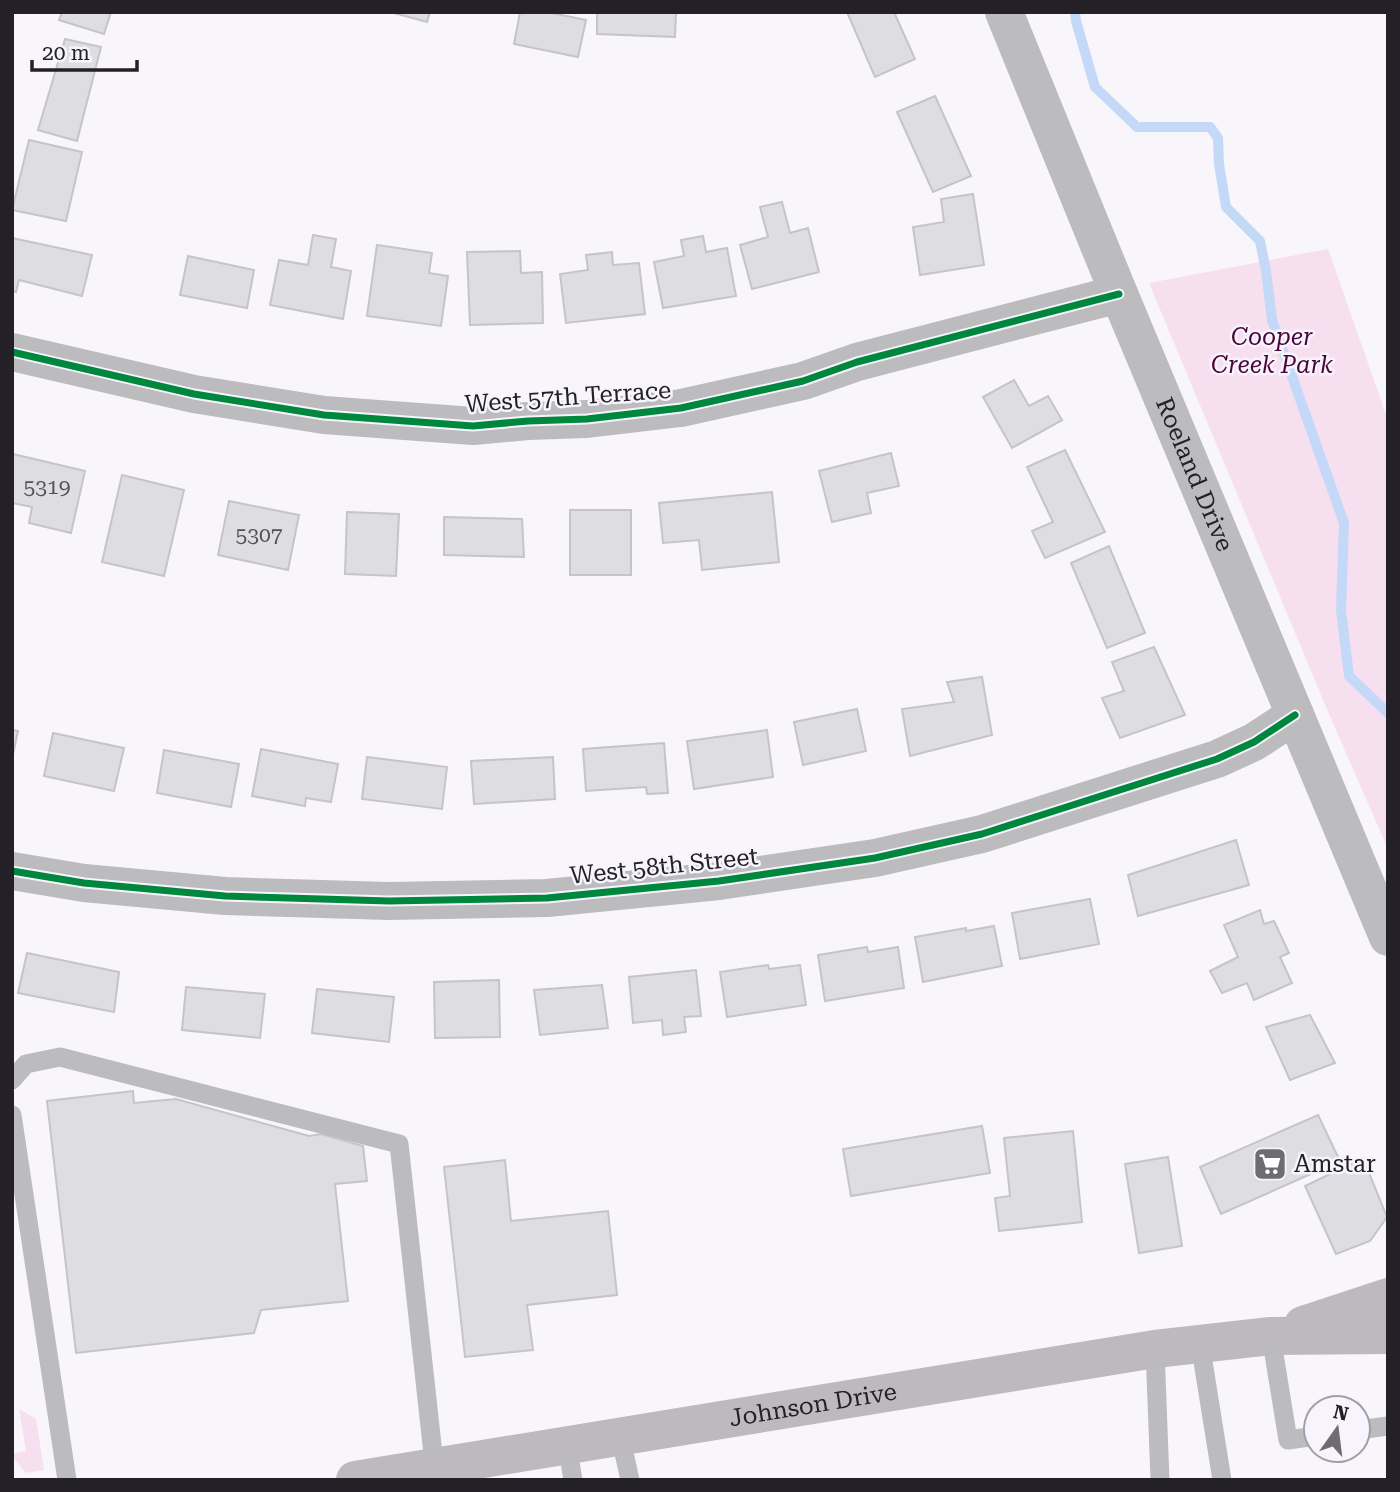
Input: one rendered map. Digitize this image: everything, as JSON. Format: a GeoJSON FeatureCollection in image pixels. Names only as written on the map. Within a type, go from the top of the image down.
{"type":"FeatureCollection","features":[{"type":"Feature","properties":{"kind":"main road","name":"Johnson Drive"},"geometry":{"type":"LineString","coordinates":[[1271,1336],[1388,1297]]}},
{"type":"Feature","properties":{"kind":"main road","name":"Johnson Drive"},"geometry":{"type":"LineString","coordinates":[[355,1480],[570,1462],[620,1435],[1155,1349],[1271,1336],[1388,1335]]}},
{"type":"Feature","properties":{"kind":"street","name":"Roeland Drive"},"geometry":{"type":"LineString","coordinates":[[1004,12],[1388,937]]}},
{"type":"Feature","properties":{"kind":"street","name":"West 57th Terrace"},"geometry":{"type":"LineString","coordinates":[[12,352],[194,394],[324,415],[473,426],[587,419],[681,408],[803,381],[857,362],[1119,294]]}},
{"type":"Feature","properties":{"kind":"street","name":"West 58th Street"},"geometry":{"type":"LineString","coordinates":[[12,871],[84,883],[226,896],[389,901],[547,898],[719,881],[875,858],[982,834],[1217,759],[1254,742],[1294,715]]}},
{"type":"Feature","properties":{"kind":"lane"},"geometry":{"type":"LineString","coordinates":[[12,1080],[26,1064],[60,1057],[399,1144],[435,1473]]}},
{"type":"Feature","properties":{"kind":"lane"},"geometry":{"type":"LineString","coordinates":[[12,1115],[21,1234],[67,1480]]}},
{"type":"Feature","properties":{"kind":"lane"},"geometry":{"type":"LineString","coordinates":[[1271,1336],[1288,1440],[1302,1438]]}},
{"type":"Feature","properties":{"kind":"lane"},"geometry":{"type":"LineString","coordinates":[[1200,1343],[1222,1480]]}},
{"type":"Feature","properties":{"kind":"lane"},"geometry":{"type":"LineString","coordinates":[[1155,1349],[1160,1480]]}},
{"type":"Feature","properties":{"kind":"lane"},"geometry":{"type":"LineString","coordinates":[[620,1435],[630,1480]]}},
{"type":"Feature","properties":{"kind":"green space","name":"Cooper Creek Park"},"geometry":{"type":"Polygon","coordinates":[[[1328,249],[1388,420],[1388,849],[1149,283],[1328,249]]]}},
{"type":"Feature","properties":{"kind":"green space"},"geometry":{"type":"Polygon","coordinates":[[[19,1409],[36,1419],[44,1470],[26,1473],[12,1456],[26,1451],[19,1409]]]}},
{"type":"Feature","properties":{"kind":"building"},"geometry":{"type":"Polygon","coordinates":[[[62,12],[111,12],[104,34],[59,20],[62,12]]]}},
{"type":"Feature","properties":{"kind":"building"},"geometry":{"type":"Polygon","coordinates":[[[390,12],[430,12],[427,22],[390,12]]]}},
{"type":"Feature","properties":{"kind":"building"},"geometry":{"type":"Polygon","coordinates":[[[520,12],[547,12],[586,20],[578,57],[514,44],[520,12]]]}},
{"type":"Feature","properties":{"kind":"building"},"geometry":{"type":"Polygon","coordinates":[[[597,12],[676,12],[675,37],[597,34],[597,12]]]}},
{"type":"Feature","properties":{"kind":"building"},"geometry":{"type":"Polygon","coordinates":[[[847,12],[894,12],[915,59],[875,77],[847,12]]]}},
{"type":"Feature","properties":{"kind":"building"},"geometry":{"type":"Polygon","coordinates":[[[65,39],[101,47],[77,141],[38,130],[65,39]]]}},
{"type":"Feature","properties":{"kind":"building"},"geometry":{"type":"Polygon","coordinates":[[[935,96],[971,176],[933,192],[897,112],[935,96]]]}},
{"type":"Feature","properties":{"kind":"building"},"geometry":{"type":"Polygon","coordinates":[[[29,140],[82,152],[66,221],[12,210],[29,140]]]}},
{"type":"Feature","properties":{"kind":"building"},"geometry":{"type":"Polygon","coordinates":[[[973,194],[984,265],[920,275],[913,227],[944,222],[941,199],[973,194]]]}},
{"type":"Feature","properties":{"kind":"building"},"geometry":{"type":"Polygon","coordinates":[[[782,202],[790,233],[808,228],[819,272],[752,289],[740,245],[768,237],[760,207],[782,202]]]}},
{"type":"Feature","properties":{"kind":"building"},"geometry":{"type":"Polygon","coordinates":[[[313,235],[336,239],[331,267],[351,271],[343,319],[270,305],[279,260],[308,265],[313,235]]]}},
{"type":"Feature","properties":{"kind":"building"},"geometry":{"type":"Polygon","coordinates":[[[703,236],[706,252],[727,248],[736,296],[663,308],[654,262],[684,256],[681,240],[703,236]]]}},
{"type":"Feature","properties":{"kind":"building"},"geometry":{"type":"Polygon","coordinates":[[[12,238],[92,255],[82,296],[19,280],[16,292],[12,291],[12,238]]]}},
{"type":"Feature","properties":{"kind":"building"},"geometry":{"type":"Polygon","coordinates":[[[377,245],[432,253],[429,273],[448,276],[441,326],[367,316],[377,245]]]}},
{"type":"Feature","properties":{"kind":"building"},"geometry":{"type":"Polygon","coordinates":[[[520,251],[521,273],[542,272],[543,323],[470,325],[467,252],[520,251]]]}},
{"type":"Feature","properties":{"kind":"building"},"geometry":{"type":"Polygon","coordinates":[[[612,252],[613,265],[639,263],[645,314],[566,323],[560,274],[588,270],[586,255],[612,252]]]}},
{"type":"Feature","properties":{"kind":"building"},"geometry":{"type":"Polygon","coordinates":[[[188,256],[254,270],[247,308],[180,295],[188,256]]]}},
{"type":"Feature","properties":{"kind":"building"},"geometry":{"type":"Polygon","coordinates":[[[1014,380],[1029,406],[1048,396],[1062,420],[1012,448],[983,397],[1014,380]]]}},
{"type":"Feature","properties":{"kind":"building"},"geometry":{"type":"Polygon","coordinates":[[[1065,450],[1105,532],[1045,558],[1032,531],[1053,522],[1027,467],[1065,450]]]}},
{"type":"Feature","properties":{"kind":"building"},"geometry":{"type":"Polygon","coordinates":[[[891,453],[899,486],[867,493],[871,513],[832,522],[819,471],[891,453]]]}},
{"type":"Feature","properties":{"kind":"building"},"geometry":{"type":"Polygon","coordinates":[[[13,454],[85,471],[71,533],[29,523],[32,507],[12,503],[13,454]]]}},
{"type":"Feature","properties":{"kind":"building"},"geometry":{"type":"Polygon","coordinates":[[[122,475],[184,490],[164,576],[102,562],[122,475]]]}},
{"type":"Feature","properties":{"kind":"building"},"geometry":{"type":"Polygon","coordinates":[[[772,492],[779,562],[702,570],[699,540],[663,543],[659,503],[772,492]]]}},
{"type":"Feature","properties":{"kind":"building"},"geometry":{"type":"Polygon","coordinates":[[[229,501],[299,515],[288,570],[218,555],[229,501]]]}},
{"type":"Feature","properties":{"kind":"building"},"geometry":{"type":"Polygon","coordinates":[[[570,510],[631,510],[631,575],[570,575],[570,510]]]}},
{"type":"Feature","properties":{"kind":"building"},"geometry":{"type":"Polygon","coordinates":[[[347,512],[399,514],[396,576],[345,574],[347,512]]]}},
{"type":"Feature","properties":{"kind":"building"},"geometry":{"type":"Polygon","coordinates":[[[444,517],[522,519],[524,557],[444,555],[444,517]]]}},
{"type":"Feature","properties":{"kind":"building"},"geometry":{"type":"Polygon","coordinates":[[[1109,546],[1145,633],[1107,648],[1071,563],[1109,546]]]}},
{"type":"Feature","properties":{"kind":"building"},"geometry":{"type":"Polygon","coordinates":[[[1154,647],[1185,715],[1120,738],[1102,698],[1124,691],[1112,662],[1154,647]]]}},
{"type":"Feature","properties":{"kind":"building"},"geometry":{"type":"Polygon","coordinates":[[[982,677],[992,735],[910,756],[902,709],[954,702],[947,682],[982,677]]]}},
{"type":"Feature","properties":{"kind":"building"},"geometry":{"type":"Polygon","coordinates":[[[857,709],[866,751],[803,765],[794,722],[857,709]]]}},
{"type":"Feature","properties":{"kind":"building"},"geometry":{"type":"Polygon","coordinates":[[[12,730],[18,731],[12,759],[12,730]]]}},
{"type":"Feature","properties":{"kind":"building"},"geometry":{"type":"Polygon","coordinates":[[[767,730],[773,777],[694,789],[687,741],[767,730]]]}},
{"type":"Feature","properties":{"kind":"building"},"geometry":{"type":"Polygon","coordinates":[[[53,733],[124,748],[114,791],[44,776],[53,733]]]}},
{"type":"Feature","properties":{"kind":"building"},"geometry":{"type":"Polygon","coordinates":[[[664,743],[668,793],[647,794],[646,787],[586,791],[583,749],[664,743]]]}},
{"type":"Feature","properties":{"kind":"building"},"geometry":{"type":"Polygon","coordinates":[[[261,749],[338,764],[331,802],[306,798],[305,806],[252,796],[261,749]]]}},
{"type":"Feature","properties":{"kind":"building"},"geometry":{"type":"Polygon","coordinates":[[[164,750],[239,764],[231,807],[157,793],[164,750]]]}},
{"type":"Feature","properties":{"kind":"building"},"geometry":{"type":"Polygon","coordinates":[[[367,757],[447,767],[442,809],[362,799],[367,757]]]}},
{"type":"Feature","properties":{"kind":"building"},"geometry":{"type":"Polygon","coordinates":[[[553,757],[555,799],[474,804],[471,761],[553,757]]]}},
{"type":"Feature","properties":{"kind":"building"},"geometry":{"type":"Polygon","coordinates":[[[1236,840],[1249,885],[1138,916],[1128,875],[1236,840]]]}},
{"type":"Feature","properties":{"kind":"building"},"geometry":{"type":"Polygon","coordinates":[[[1090,899],[1099,944],[1020,959],[1012,913],[1090,899]]]}},
{"type":"Feature","properties":{"kind":"building"},"geometry":{"type":"Polygon","coordinates":[[[1260,910],[1264,924],[1274,921],[1289,953],[1280,957],[1292,983],[1254,1000],[1247,983],[1222,993],[1210,971],[1238,957],[1224,925],[1260,910]]]}},
{"type":"Feature","properties":{"kind":"building"},"geometry":{"type":"Polygon","coordinates":[[[994,926],[1002,966],[923,982],[915,937],[994,926]]]}},
{"type":"Feature","properties":{"kind":"building"},"geometry":{"type":"Polygon","coordinates":[[[867,947],[868,952],[898,947],[904,988],[825,1001],[818,955],[867,947]]]}},
{"type":"Feature","properties":{"kind":"building"},"geometry":{"type":"Polygon","coordinates":[[[27,953],[119,972],[114,1012],[18,993],[27,953]]]}},
{"type":"Feature","properties":{"kind":"building"},"geometry":{"type":"Polygon","coordinates":[[[768,965],[769,969],[800,965],[806,1005],[727,1017],[720,972],[768,965]]]}},
{"type":"Feature","properties":{"kind":"building"},"geometry":{"type":"Polygon","coordinates":[[[696,970],[701,1016],[684,1017],[686,1032],[663,1035],[662,1020],[633,1023],[629,977],[696,970]]]}},
{"type":"Feature","properties":{"kind":"building"},"geometry":{"type":"Polygon","coordinates":[[[499,980],[500,1037],[435,1038],[434,982],[499,980]]]}},
{"type":"Feature","properties":{"kind":"building"},"geometry":{"type":"Polygon","coordinates":[[[602,985],[608,1028],[540,1035],[534,990],[602,985]]]}},
{"type":"Feature","properties":{"kind":"building"},"geometry":{"type":"Polygon","coordinates":[[[186,987],[265,994],[260,1038],[182,1030],[186,987]]]}},
{"type":"Feature","properties":{"kind":"building"},"geometry":{"type":"Polygon","coordinates":[[[317,989],[394,997],[389,1042],[312,1033],[317,989]]]}},
{"type":"Feature","properties":{"kind":"building"},"geometry":{"type":"Polygon","coordinates":[[[1310,1015],[1335,1063],[1290,1080],[1266,1027],[1310,1015]]]}},
{"type":"Feature","properties":{"kind":"building"},"geometry":{"type":"Polygon","coordinates":[[[133,1091],[134,1103],[176,1099],[309,1136],[321,1134],[363,1146],[367,1181],[335,1184],[348,1301],[261,1310],[254,1333],[76,1353],[47,1101],[133,1091]]]}},
{"type":"Feature","properties":{"kind":"building","name":"Amstar"},"geometry":{"type":"Polygon","coordinates":[[[1318,1115],[1340,1161],[1221,1214],[1200,1167],[1318,1115]]]}},
{"type":"Feature","properties":{"kind":"building"},"geometry":{"type":"Polygon","coordinates":[[[982,1126],[990,1173],[851,1196],[843,1149],[982,1126]]]}},
{"type":"Feature","properties":{"kind":"building"},"geometry":{"type":"Polygon","coordinates":[[[1073,1131],[1082,1222],[999,1231],[995,1198],[1010,1196],[1004,1138],[1073,1131]]]}},
{"type":"Feature","properties":{"kind":"building"},"geometry":{"type":"Polygon","coordinates":[[[1168,1157],[1182,1246],[1139,1253],[1125,1164],[1168,1157]]]}},
{"type":"Feature","properties":{"kind":"building","name":"Amstar"},"geometry":{"type":"Polygon","coordinates":[[[1363,1158],[1387,1217],[1370,1241],[1336,1254],[1305,1186],[1363,1158]]]}},
{"type":"Feature","properties":{"kind":"building"},"geometry":{"type":"Polygon","coordinates":[[[505,1160],[511,1221],[608,1211],[617,1295],[527,1305],[533,1350],[465,1357],[444,1167],[505,1160]]]}},
{"type":"Feature","properties":{"kind":"waterway"},"geometry":{"type":"LineString","coordinates":[[1075,12],[1095,87],[1137,127],[1210,127],[1218,138],[1226,207],[1260,241],[1272,320],[1344,523],[1341,610],[1349,676],[1388,713]]}},
{"type":"Feature","properties":{"kind":"cycle path"},"geometry":{"type":"LineString","coordinates":[[12,352],[194,394],[324,415],[473,426],[587,419],[681,408],[803,381],[857,362],[1119,294]]}},
{"type":"Feature","properties":{"kind":"cycle path"},"geometry":{"type":"LineString","coordinates":[[12,871],[84,883],[225,896],[389,901],[547,898],[719,881],[875,858],[982,834],[1217,759],[1254,742],[1295,715]]}},
{"type":"Feature","properties":{"kind":"place","name":"Amstar"},"geometry":{"type":"Point","coordinates":[1270,1164]}}]}
